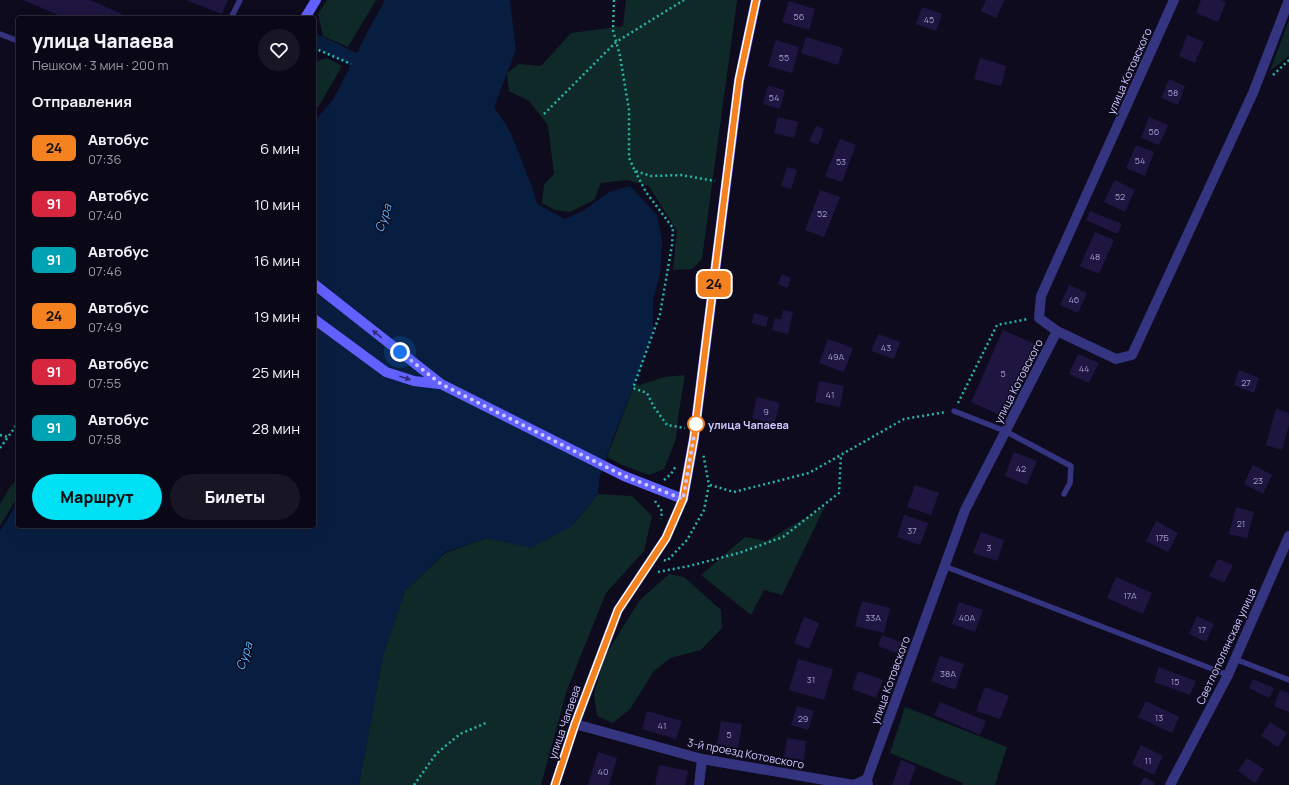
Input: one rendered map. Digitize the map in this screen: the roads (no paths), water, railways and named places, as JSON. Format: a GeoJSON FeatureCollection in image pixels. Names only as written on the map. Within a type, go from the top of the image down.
{"type":"FeatureCollection","features":[{"type":"Feature","properties":{"kind":"main road"},"geometry":{"type":"LineString","coordinates":[[306,16],[316,0]]}},
{"type":"Feature","properties":{"kind":"main road","name":"улица Чапаева"},"geometry":{"type":"LineString","coordinates":[[683,499],[694,438],[739,80],[756,0]]}},
{"type":"Feature","properties":{"kind":"main road"},"geometry":{"type":"LineString","coordinates":[[316,286],[441,384],[624,476],[683,499]]}},
{"type":"Feature","properties":{"kind":"main road"},"geometry":{"type":"LineString","coordinates":[[316,320],[386,372],[414,381],[441,384]]}},
{"type":"Feature","properties":{"kind":"street","name":"улица Котовского"},"geometry":{"type":"LineString","coordinates":[[868,782],[965,510],[1057,331],[1039,318],[1041,296],[1174,0]]}},
{"type":"Feature","properties":{"kind":"street"},"geometry":{"type":"LineString","coordinates":[[1057,331],[1116,359],[1132,355],[1253,93],[1289,0]]}},
{"type":"Feature","properties":{"kind":"street","name":"улица Чапаева"},"geometry":{"type":"LineString","coordinates":[[555,785],[575,724],[618,610],[666,538],[683,499]]}},
{"type":"Feature","properties":{"kind":"street","name":"Светлополянская улица"},"geometry":{"type":"LineString","coordinates":[[1170,785],[1228,674],[1289,536]]}},
{"type":"Feature","properties":{"kind":"street","name":"3-й проезд Котовского"},"geometry":{"type":"LineString","coordinates":[[575,724],[702,759],[854,785],[868,782]]}},
{"type":"Feature","properties":{"kind":"street"},"geometry":{"type":"LineString","coordinates":[[699,785],[702,759]]}},
{"type":"Feature","properties":{"kind":"lane"},"geometry":{"type":"LineString","coordinates":[[232,16],[240,0]]}},
{"type":"Feature","properties":{"kind":"lane"},"geometry":{"type":"LineString","coordinates":[[0,34],[16,40]]}},
{"type":"Feature","properties":{"kind":"lane"},"geometry":{"type":"LineString","coordinates":[[954,411],[1005,431],[1071,466],[1070,483],[1064,494]]}},
{"type":"Feature","properties":{"kind":"lane"},"geometry":{"type":"LineString","coordinates":[[944,566],[1228,674]]}},
{"type":"Feature","properties":{"kind":"lane"},"geometry":{"type":"LineString","coordinates":[[1235,659],[1289,680]]}},
{"type":"Feature","properties":{"kind":"water","name":"Сура"},"geometry":{"type":"Polygon","coordinates":[[[384,0],[510,0],[516,50],[494,107],[510,131],[534,192],[537,204],[565,219],[583,211],[609,192],[630,186],[657,215],[662,241],[660,273],[653,300],[653,332],[644,360],[613,438],[599,479],[598,494],[572,526],[531,548],[487,538],[445,552],[405,591],[383,655],[359,785],[0,785],[0,531],[16,505],[16,528],[316,528],[316,120],[333,100],[384,0]]]}},
{"type":"Feature","properties":{"kind":"waterway"},"geometry":{"type":"LineString","coordinates":[[318,42],[353,59]]}},
{"type":"Feature","properties":{"kind":"place","name":"улица Чапаева"},"geometry":{"type":"Point","coordinates":[696,424]}}]}
